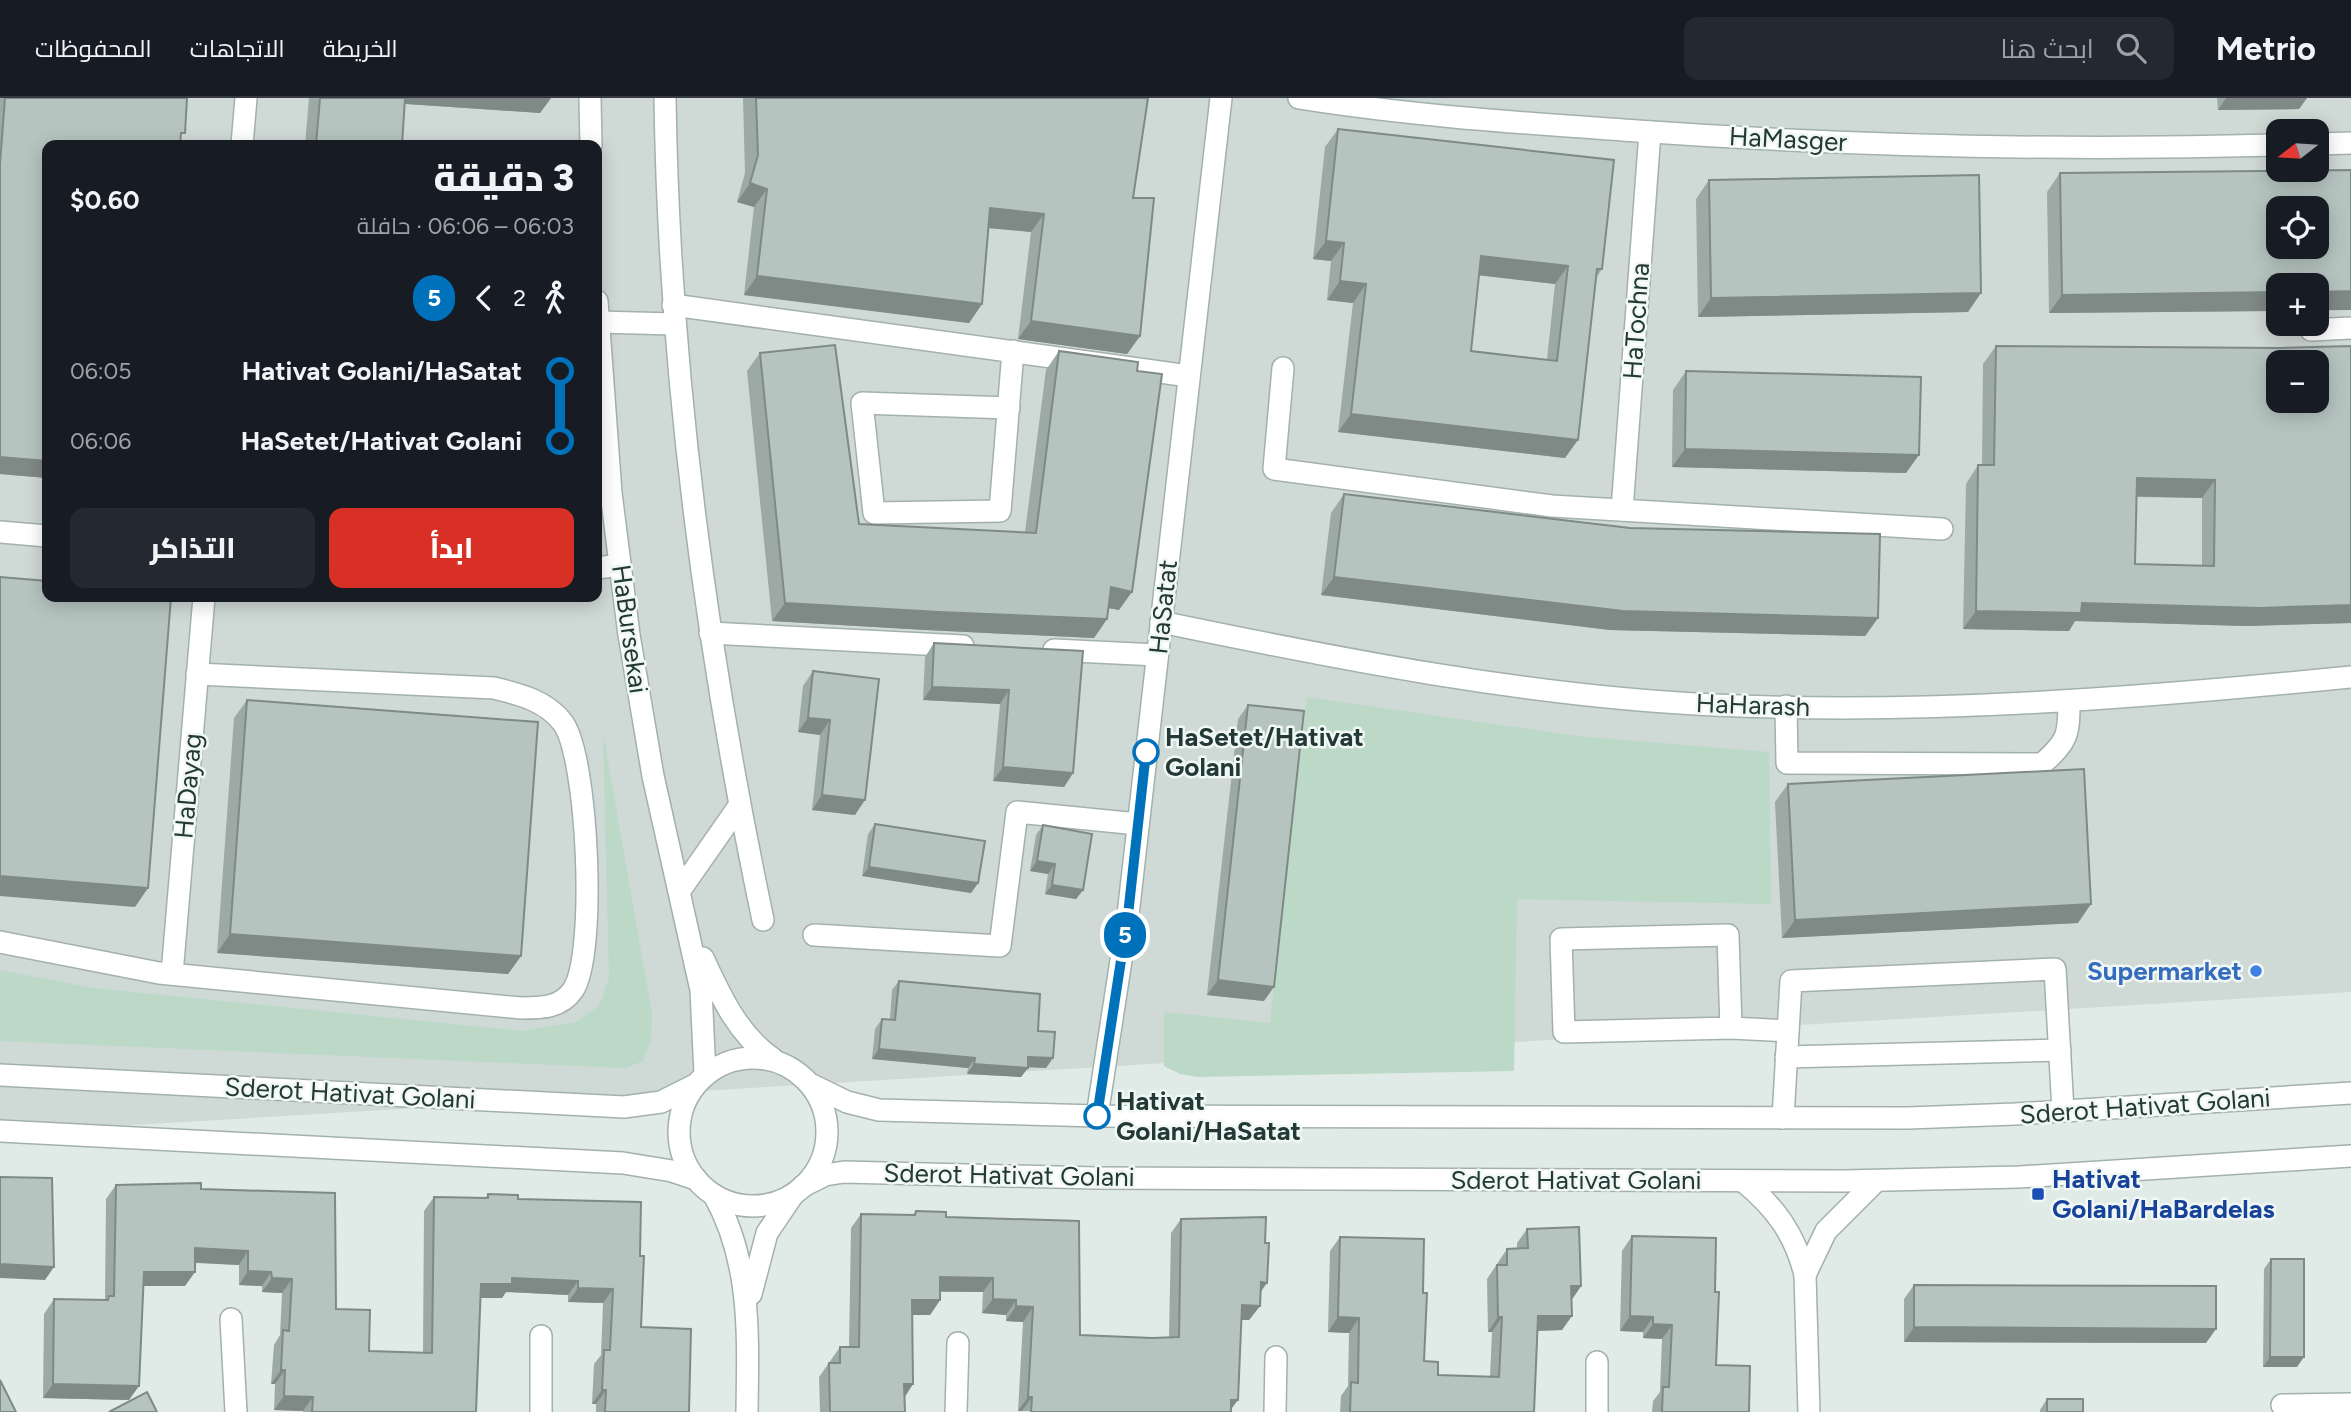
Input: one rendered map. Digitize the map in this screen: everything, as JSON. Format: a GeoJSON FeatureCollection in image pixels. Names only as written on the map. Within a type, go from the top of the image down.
{"type":"FeatureCollection","features":[{"type":"Feature","properties":{"kind":"street"},"geometry":{"type":"LineString","coordinates":[[242,140],[246,98]]}},
{"type":"Feature","properties":{"kind":"street"},"geometry":{"type":"LineString","coordinates":[[590,98],[591,140]]}},
{"type":"Feature","properties":{"kind":"street"},"geometry":{"type":"LineString","coordinates":[[665,98],[673,314],[710,633],[739,806],[764,920]]}},
{"type":"Feature","properties":{"kind":"street","name":"HaSatat"},"geometry":{"type":"LineString","coordinates":[[1097,1116],[1139,824],[1220,98]]}},
{"type":"Feature","properties":{"kind":"street","name":"HaMasger"},"geometry":{"type":"LineString","coordinates":[[1299,98],[1480,120],[1650,132],[1938,145],[2266,145]]}},
{"type":"Feature","properties":{"kind":"street","name":"HaTochna"},"geometry":{"type":"LineString","coordinates":[[1622,510],[1650,132]]}},
{"type":"Feature","properties":{"kind":"street"},"geometry":{"type":"LineString","coordinates":[[2329,144],[2351,143]]}},
{"type":"Feature","properties":{"kind":"street"},"geometry":{"type":"LineString","coordinates":[[602,311],[673,314],[1013,351],[1189,376]]}},
{"type":"Feature","properties":{"kind":"street"},"geometry":{"type":"LineString","coordinates":[[2329,329],[2351,328]]}},
{"type":"Feature","properties":{"kind":"street"},"geometry":{"type":"LineString","coordinates":[[1009,408],[862,403],[874,513],[1000,512],[1009,408],[1013,351]]}},
{"type":"Feature","properties":{"kind":"street"},"geometry":{"type":"LineString","coordinates":[[1283,368],[1274,468],[1552,506],[1942,529]]}},
{"type":"Feature","properties":{"kind":"street","name":"HaBursekai"},"geometry":{"type":"LineString","coordinates":[[602,376],[611,493],[620,565],[653,776],[681,889],[701,990],[700,1079]]}},
{"type":"Feature","properties":{"kind":"street"},"geometry":{"type":"LineString","coordinates":[[0,532],[42,536]]}},
{"type":"Feature","properties":{"kind":"street"},"geometry":{"type":"LineString","coordinates":[[602,567],[620,565]]}},
{"type":"Feature","properties":{"kind":"street","name":"HaDayag"},"geometry":{"type":"LineString","coordinates":[[172,974],[204,602]]}},
{"type":"Feature","properties":{"kind":"street","name":"HaHarash"},"geometry":{"type":"LineString","coordinates":[[1161,622],[1361,663],[1542,691],[1713,705],[1879,709],[2069,701],[2351,677]]}},
{"type":"Feature","properties":{"kind":"street"},"geometry":{"type":"LineString","coordinates":[[710,633],[989,647]]}},
{"type":"Feature","properties":{"kind":"street"},"geometry":{"type":"LineString","coordinates":[[1031,649],[1157,655]]}},
{"type":"Feature","properties":{"kind":"street"},"geometry":{"type":"LineString","coordinates":[[0,942],[172,974],[542,1009],[568,997],[575,987],[584,961],[588,931],[577,754],[563,722],[539,702],[494,688],[197,674]]}},
{"type":"Feature","properties":{"kind":"street"},"geometry":{"type":"LineString","coordinates":[[1786,706],[1787,763],[2042,764],[2060,748],[2069,733],[2069,701]]}},
{"type":"Feature","properties":{"kind":"street"},"geometry":{"type":"LineString","coordinates":[[681,889],[739,806]]}},
{"type":"Feature","properties":{"kind":"street"},"geometry":{"type":"LineString","coordinates":[[814,935],[1000,946],[1017,812],[1139,824]]}},
{"type":"Feature","properties":{"kind":"street","name":"HaBursekai"},"geometry":{"type":"LineString","coordinates":[[686,912],[720,993],[756,1048],[775,1060]]}},
{"type":"Feature","properties":{"kind":"street"},"geometry":{"type":"LineString","coordinates":[[1731,1028],[1728,935],[1561,939],[1564,1032],[1731,1028],[1788,1031]]}},
{"type":"Feature","properties":{"kind":"street"},"geometry":{"type":"LineString","coordinates":[[1783,1118],[1791,981],[2055,969],[2063,1111]]}},
{"type":"Feature","properties":{"kind":"street"},"geometry":{"type":"LineString","coordinates":[[1786,1058],[2060,1050]]}},
{"type":"Feature","properties":{"kind":"street"},"geometry":{"type":"LineString","coordinates":[[747,1412],[748,1317],[757,1264],[767,1233],[782,1206],[799,1189],[818,1167],[827,1139],[824,1110],[810,1084],[800,1074],[775,1060],[746,1058],[731,1061],[700,1079],[682,1110],[679,1124],[682,1154],[696,1179],[714,1195],[731,1203],[760,1206],[799,1189]]}},
{"type":"Feature","properties":{"kind":"street","name":"Sderot Hativat Golani"},"geometry":{"type":"LineString","coordinates":[[0,1074],[634,1107],[661,1102],[700,1079]]}},
{"type":"Feature","properties":{"kind":"street","name":"Sderot Hativat Golani"},"geometry":{"type":"LineString","coordinates":[[810,1084],[847,1102],[879,1110],[1097,1116],[1919,1118],[2351,1093]]}},
{"type":"Feature","properties":{"kind":"street"},"geometry":{"type":"LineString","coordinates":[[0,1130],[623,1163],[672,1171],[696,1179]]}},
{"type":"Feature","properties":{"kind":"street","name":"Sderot Hativat Golani"},"geometry":{"type":"LineString","coordinates":[[799,1189],[825,1175],[845,1172],[1110,1179],[1876,1181],[2019,1177],[2351,1156]]}},
{"type":"Feature","properties":{"kind":"street"},"geometry":{"type":"LineString","coordinates":[[1743,1181],[1765,1199],[1781,1218],[1799,1251],[1805,1275],[1809,1412]]}},
{"type":"Feature","properties":{"kind":"street"},"geometry":{"type":"LineString","coordinates":[[1805,1275],[1826,1231],[1876,1181]]}},
{"type":"Feature","properties":{"kind":"street"},"geometry":{"type":"LineString","coordinates":[[714,1195],[734,1240],[748,1317]]}},
{"type":"Feature","properties":{"kind":"street"},"geometry":{"type":"LineString","coordinates":[[232,1319],[236,1412]]}},
{"type":"Feature","properties":{"kind":"street"},"geometry":{"type":"LineString","coordinates":[[541,1336],[541,1412]]}},
{"type":"Feature","properties":{"kind":"street"},"geometry":{"type":"LineString","coordinates":[[956,1412],[958,1343]]}},
{"type":"Feature","properties":{"kind":"street"},"geometry":{"type":"LineString","coordinates":[[1275,1412],[1276,1357]]}},
{"type":"Feature","properties":{"kind":"street"},"geometry":{"type":"LineString","coordinates":[[1597,1362],[1597,1412]]}},
{"type":"Feature","properties":{"kind":"street"},"geometry":{"type":"LineString","coordinates":[[2281,1405],[2351,1404]]}},
{"type":"Feature","properties":{"kind":"shaded area"},"geometry":{"type":"Polygon","coordinates":[[[0,98],[2351,98],[2351,992],[0,1133],[0,98]]]}},
{"type":"Feature","properties":{"kind":"green space"},"geometry":{"type":"Polygon","coordinates":[[[1307,697],[1577,736],[1769,752],[1771,904],[1517,899],[1514,1071],[1197,1077],[1180,1074],[1164,1066],[1164,1012],[1270,1023],[1307,697]]]}},
{"type":"Feature","properties":{"kind":"green space"},"geometry":{"type":"Polygon","coordinates":[[[603,733],[652,1014],[651,1040],[643,1061],[626,1068],[0,1041],[0,970],[93,988],[523,1031],[576,1022],[599,1006],[609,978],[603,733]]]}},
{"type":"Feature","properties":{"kind":"building"},"geometry":{"type":"Polygon","coordinates":[[[5,98],[187,98],[185,133],[181,133],[180,140],[42,140],[42,461],[0,457],[0,164],[5,98]]]}},
{"type":"Feature","properties":{"kind":"building"},"geometry":{"type":"Polygon","coordinates":[[[320,98],[405,98],[402,140],[316,140],[320,98]]]}},
{"type":"Feature","properties":{"kind":"building"},"geometry":{"type":"Polygon","coordinates":[[[756,98],[1148,98],[1133,198],[1154,198],[1140,336],[1031,321],[1044,214],[990,208],[982,304],[757,276],[767,189],[750,183],[758,155],[756,98]]]}},
{"type":"Feature","properties":{"kind":"building"},"geometry":{"type":"Polygon","coordinates":[[[1338,129],[1614,160],[1602,269],[1597,269],[1578,440],[1351,414],[1366,284],[1340,281],[1344,243],[1326,241],[1338,129]],[[1481,256],[1471,351],[1557,361],[1568,266],[1481,256]]]}},
{"type":"Feature","properties":{"kind":"building"},"geometry":{"type":"Polygon","coordinates":[[[2329,170],[2351,170],[2351,291],[2329,292],[2329,273],[2266,273],[2266,292],[2062,295],[2060,173],[2266,171],[2266,182],[2329,182],[2329,170]]]}},
{"type":"Feature","properties":{"kind":"building"},"geometry":{"type":"Polygon","coordinates":[[[1979,175],[1981,293],[1711,298],[1709,180],[1979,175]]]}},
{"type":"Feature","properties":{"kind":"building"},"geometry":{"type":"Polygon","coordinates":[[[835,345],[859,524],[1036,533],[1059,351],[1138,362],[1137,371],[1162,374],[1132,592],[1111,587],[1107,619],[785,603],[760,353],[835,345]]]}},
{"type":"Feature","properties":{"kind":"building"},"geometry":{"type":"Polygon","coordinates":[[[1996,346],[2351,346],[2351,605],[2259,608],[2082,603],[2081,613],[1976,611],[1978,465],[1994,465],[1996,346]],[[2137,478],[2135,564],[2214,566],[2215,480],[2137,478]]]}},
{"type":"Feature","properties":{"kind":"building"},"geometry":{"type":"Polygon","coordinates":[[[1686,371],[1921,377],[1919,455],[1685,449],[1686,371]]]}},
{"type":"Feature","properties":{"kind":"building"},"geometry":{"type":"Polygon","coordinates":[[[1344,494],[1630,528],[1880,534],[1878,618],[1623,611],[1334,577],[1344,494]]]}},
{"type":"Feature","properties":{"kind":"building"},"geometry":{"type":"Polygon","coordinates":[[[0,577],[42,581],[42,602],[171,602],[148,888],[0,876],[0,577]]]}},
{"type":"Feature","properties":{"kind":"building"},"geometry":{"type":"Polygon","coordinates":[[[934,643],[1083,651],[1073,773],[1003,767],[1009,690],[932,687],[934,643]]]}},
{"type":"Feature","properties":{"kind":"building"},"geometry":{"type":"Polygon","coordinates":[[[813,671],[879,679],[865,800],[822,795],[830,720],[808,718],[813,671]]]}},
{"type":"Feature","properties":{"kind":"building"},"geometry":{"type":"Polygon","coordinates":[[[247,700],[538,722],[521,956],[230,934],[247,700]]]}},
{"type":"Feature","properties":{"kind":"building"},"geometry":{"type":"Polygon","coordinates":[[[1248,705],[1304,711],[1274,987],[1218,980],[1248,705]]]}},
{"type":"Feature","properties":{"kind":"building"},"geometry":{"type":"Polygon","coordinates":[[[2084,769],[2091,904],[1795,920],[1788,784],[2084,769]]]}},
{"type":"Feature","properties":{"kind":"building"},"geometry":{"type":"Polygon","coordinates":[[[875,824],[985,841],[978,883],[869,867],[875,824]]]}},
{"type":"Feature","properties":{"kind":"building"},"geometry":{"type":"Polygon","coordinates":[[[1043,825],[1092,834],[1083,890],[1052,885],[1055,864],[1037,861],[1043,825]]]}},
{"type":"Feature","properties":{"kind":"building"},"geometry":{"type":"Polygon","coordinates":[[[899,981],[1040,994],[1038,1031],[1055,1032],[1053,1058],[1028,1057],[1028,1068],[974,1064],[975,1058],[879,1049],[882,1019],[895,1020],[899,981]]]}},
{"type":"Feature","properties":{"kind":"building"},"geometry":{"type":"Polygon","coordinates":[[[0,1177],[52,1178],[54,1267],[0,1264],[0,1177]]]}},
{"type":"Feature","properties":{"kind":"building"},"geometry":{"type":"Polygon","coordinates":[[[201,1183],[201,1189],[335,1193],[336,1309],[370,1310],[369,1351],[432,1353],[434,1197],[488,1198],[488,1194],[518,1195],[518,1199],[641,1202],[640,1256],[644,1256],[641,1327],[691,1329],[689,1412],[605,1412],[606,1390],[602,1390],[604,1350],[610,1350],[613,1289],[578,1288],[578,1281],[512,1278],[512,1284],[481,1284],[476,1412],[312,1412],[313,1397],[284,1396],[285,1370],[281,1370],[283,1330],[289,1331],[292,1279],[272,1278],[271,1272],[248,1271],[248,1251],[195,1248],[195,1272],[144,1272],[139,1386],[53,1384],[54,1299],[108,1300],[109,1296],[114,1296],[116,1185],[201,1183]]]}},
{"type":"Feature","properties":{"kind":"building"},"geometry":{"type":"Polygon","coordinates":[[[916,1211],[946,1212],[946,1217],[1079,1221],[1080,1335],[1152,1338],[1179,1337],[1181,1219],[1266,1217],[1265,1243],[1269,1243],[1267,1283],[1261,1282],[1260,1306],[1242,1305],[1238,1400],[1231,1400],[1231,1412],[1031,1412],[1032,1397],[1028,1397],[1033,1307],[1016,1306],[1016,1300],[993,1299],[993,1278],[940,1277],[940,1300],[912,1300],[913,1384],[904,1384],[905,1412],[830,1412],[829,1363],[840,1363],[840,1347],[859,1347],[861,1214],[915,1215],[916,1211]]]}},
{"type":"Feature","properties":{"kind":"building"},"geometry":{"type":"Polygon","coordinates":[[[1579,1227],[1581,1286],[1571,1286],[1572,1316],[1538,1316],[1534,1412],[1350,1412],[1351,1382],[1358,1383],[1359,1318],[1338,1317],[1340,1237],[1424,1239],[1423,1293],[1427,1293],[1424,1361],[1438,1362],[1438,1375],[1499,1377],[1502,1317],[1498,1317],[1497,1265],[1507,1265],[1507,1249],[1528,1248],[1527,1229],[1579,1227]]]}},
{"type":"Feature","properties":{"kind":"building"},"geometry":{"type":"Polygon","coordinates":[[[1632,1236],[1716,1238],[1715,1292],[1719,1292],[1716,1365],[1750,1366],[1749,1412],[1662,1412],[1663,1387],[1669,1387],[1672,1325],[1653,1324],[1653,1317],[1630,1316],[1632,1236]]]}},
{"type":"Feature","properties":{"kind":"building"},"geometry":{"type":"Polygon","coordinates":[[[2271,1259],[2304,1259],[2304,1357],[2270,1357],[2271,1259]]]}},
{"type":"Feature","properties":{"kind":"building"},"geometry":{"type":"Polygon","coordinates":[[[1914,1285],[2216,1286],[2216,1329],[1914,1327],[1914,1285]]]}},
{"type":"Feature","properties":{"kind":"building"},"geometry":{"type":"Polygon","coordinates":[[[0,1380],[16,1412],[0,1412],[0,1380]]]}},
{"type":"Feature","properties":{"kind":"building"},"geometry":{"type":"Polygon","coordinates":[[[147,1392],[157,1412],[109,1412],[147,1392]]]}},
{"type":"Feature","properties":{"kind":"building"},"geometry":{"type":"Polygon","coordinates":[[[2047,1399],[2083,1399],[2083,1412],[2047,1412],[2047,1399]]]}},
{"type":"Feature","properties":{"kind":"bus line","name":"5"},"geometry":{"type":"LineString","coordinates":[[1097,1116],[1128,915],[1146,752]]}},
{"type":"Feature","properties":{"kind":"place","name":"HaSetet/Hativat Golani"},"geometry":{"type":"Point","coordinates":[1146,752]}},
{"type":"Feature","properties":{"kind":"place","name":"Supermarket"},"geometry":{"type":"Point","coordinates":[2256,971]}},
{"type":"Feature","properties":{"kind":"place","name":"Hativat Golani/HaSatat"},"geometry":{"type":"Point","coordinates":[1097,1116]}},
{"type":"Feature","properties":{"kind":"place","name":"Hativat Golani/HaBardelas"},"geometry":{"type":"Point","coordinates":[2038,1194]}}]}
